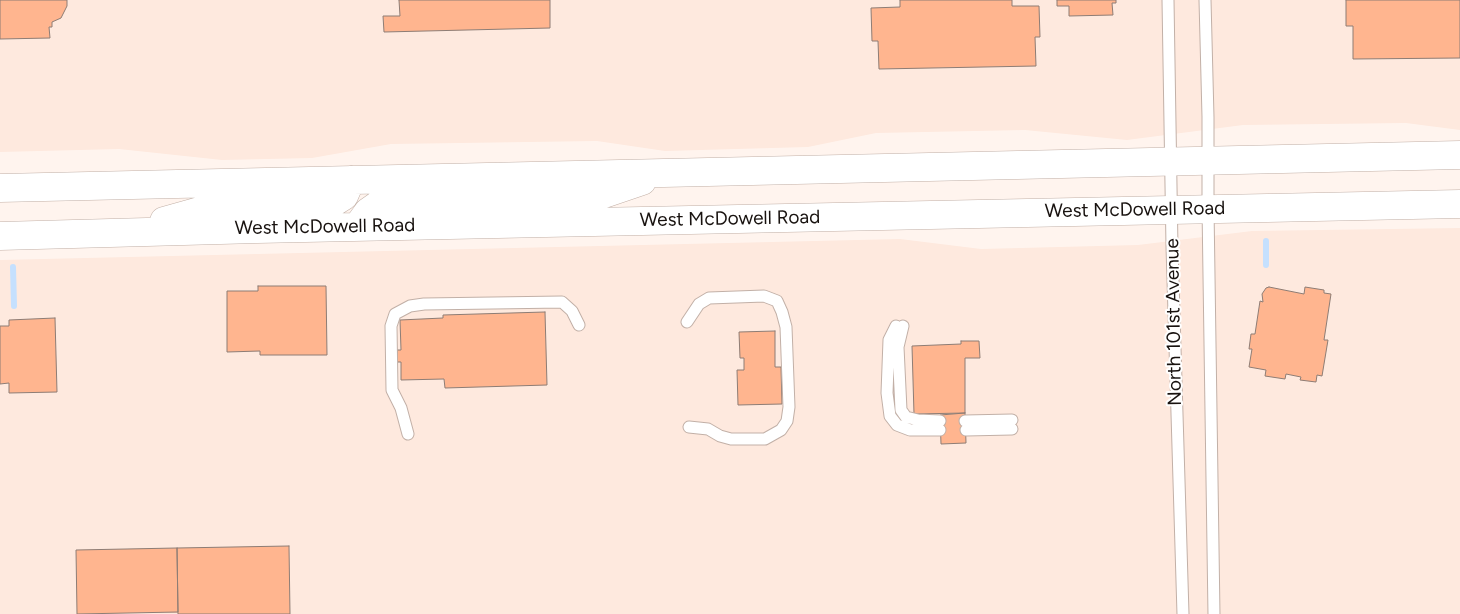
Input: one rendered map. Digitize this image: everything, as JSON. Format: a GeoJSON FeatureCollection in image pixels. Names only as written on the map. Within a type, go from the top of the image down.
{"type":"FeatureCollection","features":[{"type":"Feature","properties":{"kind":"main road"},"geometry":{"type":"LineString","coordinates":[[0,188],[1460,155]]}},
{"type":"Feature","properties":{"kind":"main road"},"geometry":{"type":"LineString","coordinates":[[358,227],[368,212],[390,200],[595,197],[664,173]]}},
{"type":"Feature","properties":{"kind":"main road"},"geometry":{"type":"LineString","coordinates":[[125,233],[214,207],[321,205],[336,201],[344,196],[351,180]]}},
{"type":"Feature","properties":{"kind":"main road","name":"West McDowell Road"},"geometry":{"type":"LineString","coordinates":[[0,236],[1208,208],[1460,204]]}},
{"type":"Feature","properties":{"kind":"lane","name":"North 101st Avenue"},"geometry":{"type":"LineString","coordinates":[[1168,0],[1172,257],[1183,614]]}},
{"type":"Feature","properties":{"kind":"lane","name":"North 101st Avenue"},"geometry":{"type":"LineString","coordinates":[[1205,0],[1214,614]]}},
{"type":"Feature","properties":{"kind":"lane"},"geometry":{"type":"LineString","coordinates":[[687,322],[698,304],[709,298],[764,296],[777,301],[786,327],[789,407],[782,430],[765,439],[731,439],[720,436],[708,429],[689,428]]}},
{"type":"Feature","properties":{"kind":"lane"},"geometry":{"type":"LineString","coordinates":[[408,434],[401,408],[392,390],[390,326],[395,314],[410,306],[424,304],[562,302],[572,311],[579,325]]}},
{"type":"Feature","properties":{"kind":"lane"},"geometry":{"type":"LineString","coordinates":[[900,326],[889,340],[887,393],[890,416],[897,425],[910,430],[940,426]]}},
{"type":"Feature","properties":{"kind":"lane"},"geometry":{"type":"LineString","coordinates":[[966,426],[1012,424]]}},
{"type":"Feature","properties":{"kind":"shaded area"},"geometry":{"type":"Polygon","coordinates":[[[0,0],[1460,0],[1460,130],[1406,123],[1243,125],[1127,140],[1025,130],[876,133],[808,147],[665,151],[597,141],[391,144],[312,158],[222,160],[119,149],[0,152],[0,0]]]}},
{"type":"Feature","properties":{"kind":"shaded area"},"geometry":{"type":"Polygon","coordinates":[[[1460,228],[1460,614],[0,614],[0,260],[900,239],[981,249],[1138,245],[1252,231],[1460,228]]]}},
{"type":"Feature","properties":{"kind":"building"},"geometry":{"type":"Polygon","coordinates":[[[0,0],[67,0],[67,6],[61,18],[52,22],[52,27],[49,27],[50,38],[0,39],[0,0]]]}},
{"type":"Feature","properties":{"kind":"building"},"geometry":{"type":"Polygon","coordinates":[[[399,0],[550,0],[550,28],[384,32],[383,16],[400,16],[399,0]]]}},
{"type":"Feature","properties":{"kind":"building"},"geometry":{"type":"Polygon","coordinates":[[[900,0],[1012,0],[1012,6],[1039,6],[1040,37],[1035,37],[1036,66],[879,69],[878,41],[872,41],[871,8],[900,7],[900,0]]]}},
{"type":"Feature","properties":{"kind":"building"},"geometry":{"type":"Polygon","coordinates":[[[1057,0],[1116,0],[1116,3],[1112,3],[1113,15],[1069,16],[1069,6],[1057,6],[1057,0]]]}},
{"type":"Feature","properties":{"kind":"building"},"geometry":{"type":"Polygon","coordinates":[[[1346,0],[1460,0],[1460,58],[1353,59],[1353,26],[1346,26],[1346,0]]]}},
{"type":"Feature","properties":{"kind":"building"},"geometry":{"type":"Polygon","coordinates":[[[258,286],[326,286],[327,355],[260,355],[260,351],[227,352],[227,291],[258,291],[258,286]]]}},
{"type":"Feature","properties":{"kind":"building"},"geometry":{"type":"Polygon","coordinates":[[[1269,287],[1304,294],[1305,287],[1324,290],[1324,293],[1331,294],[1324,340],[1328,340],[1322,376],[1317,375],[1316,382],[1300,380],[1301,377],[1286,374],[1285,379],[1265,376],[1266,370],[1249,367],[1252,349],[1249,349],[1251,334],[1255,334],[1260,301],[1263,302],[1262,294],[1269,287]]]}},
{"type":"Feature","properties":{"kind":"building"},"geometry":{"type":"Polygon","coordinates":[[[545,312],[547,385],[445,388],[444,379],[401,380],[401,362],[397,362],[397,350],[401,350],[400,320],[443,318],[443,315],[545,312]]]}},
{"type":"Feature","properties":{"kind":"building"},"geometry":{"type":"Polygon","coordinates":[[[55,318],[57,392],[9,393],[9,383],[0,384],[0,326],[9,326],[9,320],[55,318]]]}},
{"type":"Feature","properties":{"kind":"building"},"geometry":{"type":"Polygon","coordinates":[[[775,331],[775,367],[781,367],[782,404],[738,405],[737,370],[744,370],[744,358],[740,358],[739,332],[775,331]]]}},
{"type":"Feature","properties":{"kind":"building"},"geometry":{"type":"Polygon","coordinates":[[[961,341],[979,341],[980,358],[965,358],[965,413],[914,414],[912,346],[961,344],[961,341]]]}},
{"type":"Feature","properties":{"kind":"building"},"geometry":{"type":"Polygon","coordinates":[[[965,413],[966,443],[941,444],[940,415],[965,413]]]}},
{"type":"Feature","properties":{"kind":"building"},"geometry":{"type":"Polygon","coordinates":[[[289,546],[290,614],[178,614],[177,548],[289,546]]]}},
{"type":"Feature","properties":{"kind":"building"},"geometry":{"type":"Polygon","coordinates":[[[177,548],[178,612],[77,614],[76,550],[177,548]]]}},
{"type":"Feature","properties":{"kind":"waterway"},"geometry":{"type":"LineString","coordinates":[[1266,241],[1266,265]]}},
{"type":"Feature","properties":{"kind":"waterway"},"geometry":{"type":"LineString","coordinates":[[13,267],[14,306]]}}]}
